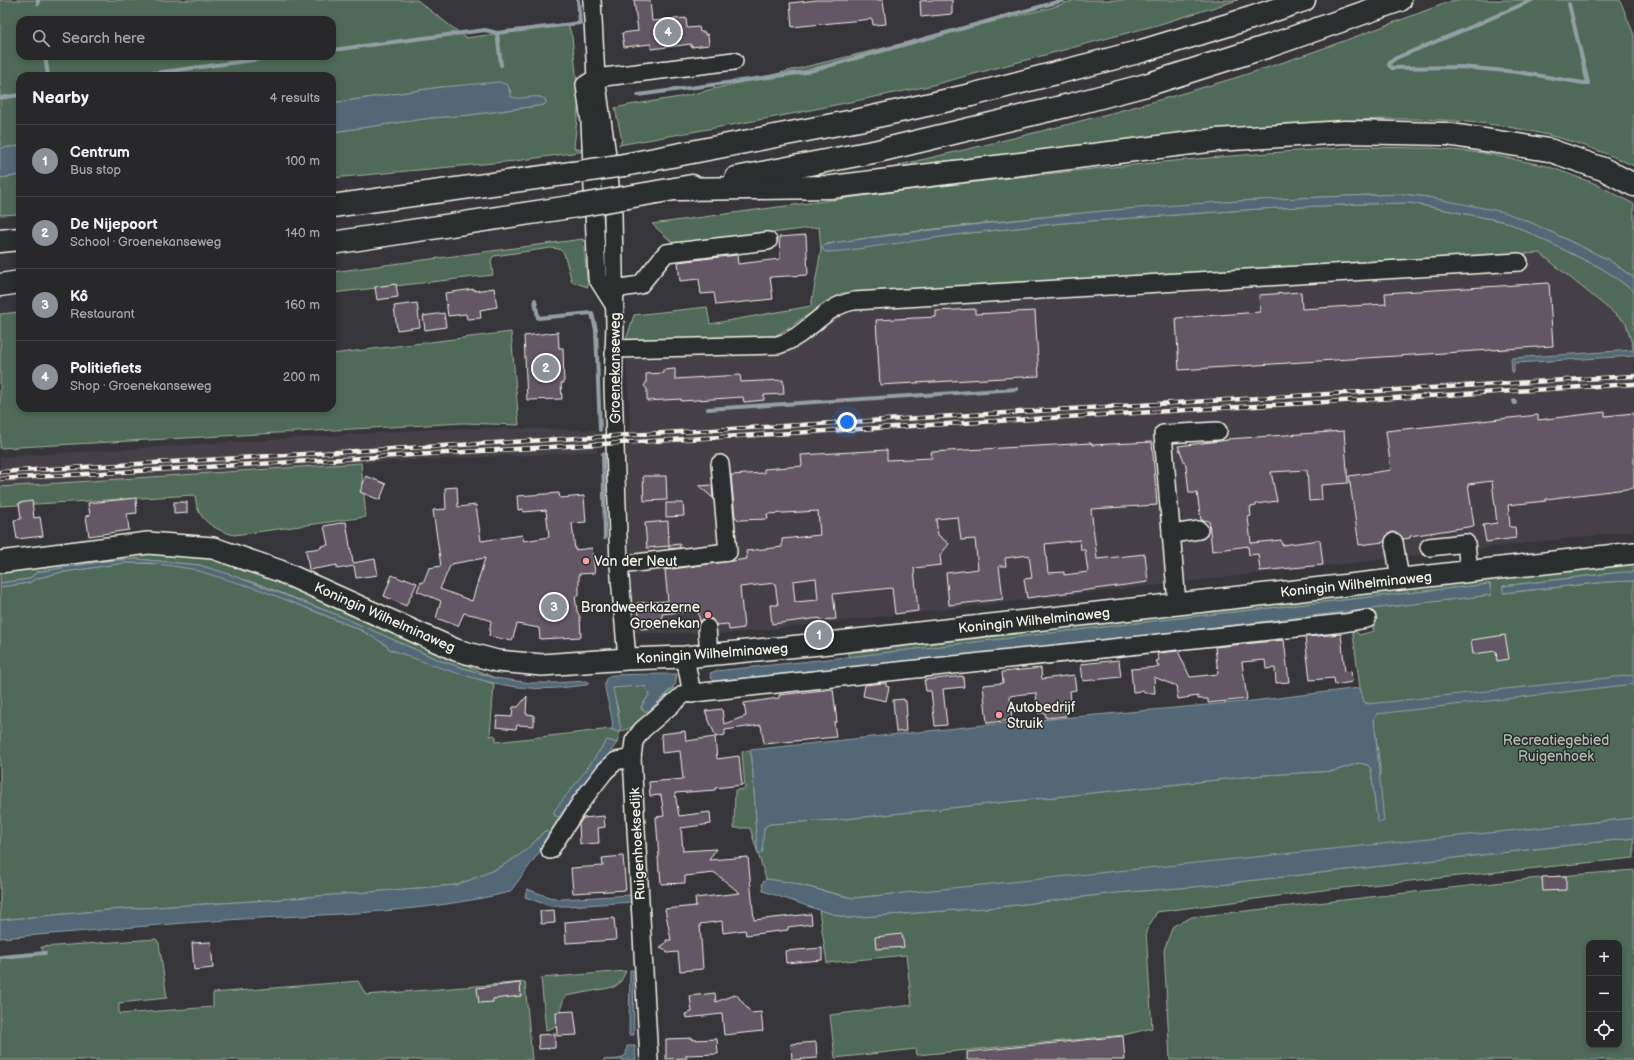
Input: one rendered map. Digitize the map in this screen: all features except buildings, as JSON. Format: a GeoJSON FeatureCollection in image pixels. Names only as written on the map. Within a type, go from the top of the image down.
{"type":"FeatureCollection","features":[{"type":"Feature","properties":{"kind":"highway"},"geometry":{"type":"LineString","coordinates":[[336,205],[624,165],[864,120],[978,94],[1142,51],[1251,18],[1304,0]]}},
{"type":"Feature","properties":{"kind":"highway"},"geometry":{"type":"LineString","coordinates":[[336,242],[577,206],[628,196],[678,189],[878,151],[1070,105],[1146,85],[1262,48],[1400,0]]}},
{"type":"Feature","properties":{"kind":"highway"},"geometry":{"type":"LineString","coordinates":[[678,189],[832,187],[1216,140],[1345,132],[1446,134],[1549,150],[1603,169],[1634,185]]}},
{"type":"Feature","properties":{"kind":"highway"},"geometry":{"type":"LineString","coordinates":[[0,285],[16,283]]}},
{"type":"Feature","properties":{"kind":"main road","name":"Koningin Wilhelminaweg"},"geometry":{"type":"LineString","coordinates":[[0,562],[148,543],[213,548],[280,571],[456,650],[497,661],[542,665],[627,659],[685,658],[1634,553]]}},
{"type":"Feature","properties":{"kind":"street","name":"Groenekanseweg"},"geometry":{"type":"LineString","coordinates":[[592,0],[596,78],[605,139],[610,192],[615,297],[613,385],[619,565],[627,659]]}},
{"type":"Feature","properties":{"kind":"street"},"geometry":{"type":"LineString","coordinates":[[596,78],[734,61]]}},
{"type":"Feature","properties":{"kind":"street"},"geometry":{"type":"LineString","coordinates":[[615,297],[640,285],[666,253],[768,241]]}},
{"type":"Feature","properties":{"kind":"street"},"geometry":{"type":"LineString","coordinates":[[614,349],[778,345],[794,339],[830,310],[842,303],[854,301],[1519,262]]}},
{"type":"Feature","properties":{"kind":"street"},"geometry":{"type":"LineString","coordinates":[[1177,604],[1162,434],[1218,431]]}},
{"type":"Feature","properties":{"kind":"street"},"geometry":{"type":"LineString","coordinates":[[619,565],[728,552],[720,464]]}},
{"type":"Feature","properties":{"kind":"street"},"geometry":{"type":"LineString","coordinates":[[1171,534],[1199,530]]}},
{"type":"Feature","properties":{"kind":"street"},"geometry":{"type":"LineString","coordinates":[[1394,542],[1399,563],[1400,579]]}},
{"type":"Feature","properties":{"kind":"street"},"geometry":{"type":"LineString","coordinates":[[1429,547],[1466,543],[1469,571]]}},
{"type":"Feature","properties":{"kind":"street"},"geometry":{"type":"LineString","coordinates":[[685,658],[692,694],[1329,625],[1367,619]]}},
{"type":"Feature","properties":{"kind":"street"},"geometry":{"type":"LineString","coordinates":[[707,628],[709,655]]}},
{"type":"Feature","properties":{"kind":"street","name":"Ruigenhoeksedijk"},"geometry":{"type":"LineString","coordinates":[[648,1060],[632,758],[634,741],[642,730],[684,694],[692,694]]}},
{"type":"Feature","properties":{"kind":"street"},"geometry":{"type":"LineString","coordinates":[[550,850],[581,802],[605,771],[616,761],[632,758]]}},
{"type":"Feature","properties":{"kind":"shaded area"},"geometry":{"type":"Polygon","coordinates":[[[1540,253],[1626,323],[1634,351],[1634,531],[728,634],[636,633],[633,628],[626,449],[630,422],[625,343],[775,336],[842,293],[1540,253]]]}},
{"type":"Feature","properties":{"kind":"shaded area"},"geometry":{"type":"Polygon","coordinates":[[[485,428],[596,430],[597,452],[361,463],[0,487],[0,457],[436,429],[485,428]]]}},
{"type":"Feature","properties":{"kind":"green space"},"geometry":{"type":"Polygon","coordinates":[[[0,0],[417,0],[466,38],[568,24],[572,37],[579,99],[574,148],[586,151],[515,161],[336,178],[336,131],[431,118],[470,115],[544,105],[546,103],[541,97],[515,99],[511,97],[510,89],[441,87],[336,102],[336,72],[16,72],[16,146],[0,148],[0,0]]]}},
{"type":"Feature","properties":{"kind":"green space"},"geometry":{"type":"Polygon","coordinates":[[[1075,0],[1238,0],[1157,25],[929,86],[781,116],[619,145],[622,140],[615,108],[680,97],[1050,8],[1075,0]]]}},
{"type":"Feature","properties":{"kind":"green space"},"geometry":{"type":"Polygon","coordinates":[[[1454,0],[1620,0],[1634,35],[1634,166],[1578,144],[1521,129],[1463,121],[1404,119],[1285,125],[900,167],[899,165],[1069,124],[1238,77],[1319,50],[1454,0]]]}},
{"type":"Feature","properties":{"kind":"green space"},"geometry":{"type":"Polygon","coordinates":[[[1357,147],[1432,148],[1483,153],[1547,166],[1596,184],[1634,204],[1634,278],[1609,260],[1532,223],[1427,197],[1404,194],[1259,200],[1114,210],[1042,217],[826,244],[826,252],[970,233],[1063,223],[1259,209],[1410,203],[1507,222],[1603,269],[1634,291],[1634,351],[1626,323],[1540,253],[842,293],[775,336],[625,343],[634,315],[707,307],[710,324],[811,306],[821,250],[819,227],[675,245],[652,224],[916,189],[1092,169],[1180,160],[1357,147]]]}},
{"type":"Feature","properties":{"kind":"green space"},"geometry":{"type":"Polygon","coordinates":[[[16,176],[16,214],[0,215],[0,178],[16,176]]]}},
{"type":"Feature","properties":{"kind":"green space"},"geometry":{"type":"Polygon","coordinates":[[[583,239],[588,287],[572,282],[564,253],[559,249],[551,248],[494,256],[491,260],[493,275],[336,293],[336,271],[583,239]]]}},
{"type":"Feature","properties":{"kind":"green space"},"geometry":{"type":"Polygon","coordinates":[[[16,312],[16,412],[336,412],[336,354],[511,332],[519,425],[463,423],[0,448],[0,314],[16,312]]]}},
{"type":"Feature","properties":{"kind":"green space"},"geometry":{"type":"Polygon","coordinates":[[[361,463],[366,517],[234,535],[217,529],[203,518],[199,513],[195,495],[0,506],[0,487],[361,463]]]}},
{"type":"Feature","properties":{"kind":"green space"},"geometry":{"type":"Polygon","coordinates":[[[138,552],[203,557],[232,565],[314,596],[495,678],[441,661],[340,616],[261,585],[199,565],[137,559],[105,561],[37,572],[29,579],[0,583],[0,570],[138,552]]]}},
{"type":"Feature","properties":{"kind":"green space","name":"Recreatiegebied Ruigenhoek"},"geometry":{"type":"Polygon","coordinates":[[[1634,559],[1634,572],[1603,574],[1503,586],[1504,593],[1606,582],[1634,581],[1634,818],[1113,873],[853,898],[788,882],[766,879],[750,828],[734,828],[735,790],[745,789],[742,752],[750,750],[752,758],[755,823],[763,851],[762,845],[764,828],[769,824],[835,820],[1264,775],[1334,771],[1359,763],[1368,765],[1371,769],[1377,820],[1380,770],[1374,719],[1377,714],[1390,712],[1364,702],[1360,688],[1352,626],[1359,635],[1374,631],[1370,609],[1491,595],[1490,584],[1197,616],[849,657],[847,652],[862,647],[1634,559]]]}},
{"type":"Feature","properties":{"kind":"green space"},"geometry":{"type":"Polygon","coordinates":[[[124,563],[158,564],[191,568],[226,577],[261,589],[361,630],[378,639],[389,649],[494,684],[490,736],[494,735],[496,737],[496,742],[611,729],[620,732],[617,743],[607,740],[586,770],[561,818],[550,834],[546,831],[543,832],[525,851],[504,865],[456,885],[270,900],[108,910],[0,920],[0,587],[29,583],[35,579],[58,573],[124,563]]]}},
{"type":"Feature","properties":{"kind":"green space"},"geometry":{"type":"Polygon","coordinates":[[[643,686],[648,689],[649,695],[641,707],[642,710],[649,711],[673,688],[678,691],[644,720],[620,732],[618,709],[612,690],[614,687],[643,686]]]}},
{"type":"Feature","properties":{"kind":"green space"},"geometry":{"type":"Polygon","coordinates":[[[1634,838],[1634,858],[1323,890],[1157,912],[1146,931],[1152,1028],[1124,1035],[917,1055],[916,1049],[835,1058],[830,1015],[912,1005],[906,955],[827,963],[819,910],[847,918],[999,907],[1116,893],[1230,884],[1634,838]]]}},
{"type":"Feature","properties":{"kind":"green space"},"geometry":{"type":"Polygon","coordinates":[[[1634,870],[1634,1060],[1170,1060],[1164,950],[1173,926],[1192,917],[1548,877],[1634,870]]]}},
{"type":"Feature","properties":{"kind":"green space"},"geometry":{"type":"Polygon","coordinates":[[[156,939],[159,943],[167,998],[119,1003],[119,1014],[213,1007],[213,993],[358,981],[366,995],[525,982],[532,1060],[0,1060],[0,958],[44,954],[41,947],[156,939]]]}},
{"type":"Feature","properties":{"kind":"green space"},"geometry":{"type":"Polygon","coordinates":[[[626,971],[620,983],[614,987],[566,996],[562,1003],[560,1018],[557,1026],[546,1030],[541,978],[626,971]]]}},
{"type":"Feature","properties":{"kind":"water"},"geometry":{"type":"Polygon","coordinates":[[[499,82],[508,85],[511,97],[541,97],[545,99],[546,103],[544,105],[470,115],[431,118],[336,131],[336,102],[441,87],[499,82]]]}},
{"type":"Feature","properties":{"kind":"water"},"geometry":{"type":"Polygon","coordinates":[[[16,146],[16,176],[0,178],[0,148],[16,146]]]}},
{"type":"Feature","properties":{"kind":"water"},"geometry":{"type":"Polygon","coordinates":[[[1404,194],[1504,212],[1532,223],[1609,260],[1634,278],[1634,291],[1603,269],[1507,222],[1410,203],[1259,209],[1063,223],[970,233],[843,251],[826,252],[823,250],[822,246],[838,242],[1090,212],[1161,206],[1299,198],[1404,194]]]}},
{"type":"Feature","properties":{"kind":"water"},"geometry":{"type":"Polygon","coordinates":[[[1634,350],[1634,356],[1514,363],[1514,372],[1512,372],[1511,358],[1634,350]]]}},
{"type":"Feature","properties":{"kind":"water"},"geometry":{"type":"Polygon","coordinates":[[[137,559],[199,565],[229,574],[340,616],[441,661],[495,678],[531,683],[589,682],[587,685],[536,689],[476,679],[440,668],[389,649],[386,645],[361,630],[258,589],[192,569],[151,563],[124,563],[58,573],[35,579],[29,583],[0,587],[0,583],[29,579],[37,572],[105,561],[137,559]]]}},
{"type":"Feature","properties":{"kind":"water"},"geometry":{"type":"Polygon","coordinates":[[[1622,572],[1634,572],[1634,581],[1606,582],[1503,593],[1503,586],[1622,572]]]}},
{"type":"Feature","properties":{"kind":"water"},"geometry":{"type":"Polygon","coordinates":[[[1490,584],[1491,595],[1199,629],[1112,641],[714,681],[711,678],[710,673],[716,671],[1197,616],[1490,584]]]}},
{"type":"Feature","properties":{"kind":"water"},"geometry":{"type":"Polygon","coordinates":[[[629,674],[677,674],[675,685],[649,711],[644,711],[641,707],[649,695],[646,687],[613,688],[621,730],[618,732],[612,730],[612,717],[605,686],[605,682],[609,676],[629,674]]]}},
{"type":"Feature","properties":{"kind":"water"},"geometry":{"type":"Polygon","coordinates":[[[1634,675],[1634,684],[1377,714],[1374,719],[1384,821],[1379,823],[1377,820],[1371,769],[1368,765],[1359,763],[1334,771],[1264,775],[835,820],[769,824],[764,828],[762,853],[758,853],[752,758],[750,750],[984,725],[1252,701],[1360,688],[1364,702],[1368,704],[1634,675]]]}},
{"type":"Feature","properties":{"kind":"water"},"geometry":{"type":"Polygon","coordinates":[[[607,740],[617,743],[561,818],[554,815],[554,811],[607,740]]]}},
{"type":"Feature","properties":{"kind":"water"},"geometry":{"type":"Polygon","coordinates":[[[1634,818],[1634,838],[1230,884],[1116,893],[999,907],[847,918],[763,891],[762,883],[766,879],[788,882],[853,898],[1634,818]]]}},
{"type":"Feature","properties":{"kind":"water"},"geometry":{"type":"Polygon","coordinates":[[[546,831],[550,834],[549,839],[510,892],[477,899],[377,912],[212,921],[0,938],[0,920],[108,910],[270,900],[456,885],[504,865],[525,851],[543,832],[546,831]]]}},
{"type":"Feature","properties":{"kind":"water"},"geometry":{"type":"Polygon","coordinates":[[[527,889],[549,897],[561,899],[631,895],[632,902],[550,906],[525,897],[527,889]]]}},
{"type":"Feature","properties":{"kind":"water"},"geometry":{"type":"Polygon","coordinates":[[[630,970],[633,970],[634,1035],[629,1035],[630,970]]]}},
{"type":"Feature","properties":{"kind":"water"},"geometry":{"type":"Polygon","coordinates":[[[627,1046],[635,1046],[636,1060],[603,1060],[619,1059],[626,1055],[627,1046]]]}},
{"type":"Feature","properties":{"kind":"waterway"},"geometry":{"type":"LineString","coordinates":[[501,65],[497,33],[580,23],[578,0]]}},
{"type":"Feature","properties":{"kind":"waterway"},"geometry":{"type":"LineString","coordinates":[[638,95],[806,72],[1064,0]]}},
{"type":"Feature","properties":{"kind":"waterway"},"geometry":{"type":"LineString","coordinates":[[1532,0],[1396,58],[1390,62],[1389,65],[1392,68],[1460,67],[1518,72],[1588,83],[1569,4]]}},
{"type":"Feature","properties":{"kind":"waterway"},"geometry":{"type":"LineString","coordinates":[[336,49],[485,30],[497,33]]}},
{"type":"Feature","properties":{"kind":"waterway"},"geometry":{"type":"LineString","coordinates":[[46,60],[47,72]]}},
{"type":"Feature","properties":{"kind":"waterway"},"geometry":{"type":"LineString","coordinates":[[162,72],[253,60]]}},
{"type":"Feature","properties":{"kind":"waterway"},"geometry":{"type":"LineString","coordinates":[[0,98],[16,96]]}},
{"type":"Feature","properties":{"kind":"waterway"},"geometry":{"type":"LineString","coordinates":[[535,300],[538,318],[592,313],[596,330],[600,430]]}},
{"type":"Feature","properties":{"kind":"waterway"},"geometry":{"type":"LineString","coordinates":[[708,409],[1017,389]]}},
{"type":"Feature","properties":{"kind":"waterway"},"geometry":{"type":"LineString","coordinates":[[603,454],[605,538]]}},
{"type":"Feature","properties":{"kind":"waterway"},"geometry":{"type":"LineString","coordinates":[[0,957],[45,953]]}},
{"type":"Feature","properties":{"kind":"railway"},"geometry":{"type":"LineString","coordinates":[[0,472],[1634,376]]}},
{"type":"Feature","properties":{"kind":"railway"},"geometry":{"type":"LineString","coordinates":[[0,479],[1634,384]]}},
{"type":"Feature","properties":{"kind":"place","name":"Politiefiets"},"geometry":{"type":"Point","coordinates":[668,32]}},
{"type":"Feature","properties":{"kind":"place","name":"De Nijepoort"},"geometry":{"type":"Point","coordinates":[546,368]}},
{"type":"Feature","properties":{"kind":"place","name":"Van der Neut"},"geometry":{"type":"Point","coordinates":[586,561]}},
{"type":"Feature","properties":{"kind":"place","name":"Kô"},"geometry":{"type":"Point","coordinates":[554,607]}},
{"type":"Feature","properties":{"kind":"place","name":"Brandweerkazerne Groenekan"},"geometry":{"type":"Point","coordinates":[708,615]}},
{"type":"Feature","properties":{"kind":"place","name":"Centrum"},"geometry":{"type":"Point","coordinates":[819,635]}},
{"type":"Feature","properties":{"kind":"place","name":"Autobedrijf Struik"},"geometry":{"type":"Point","coordinates":[999,715]}}]}
